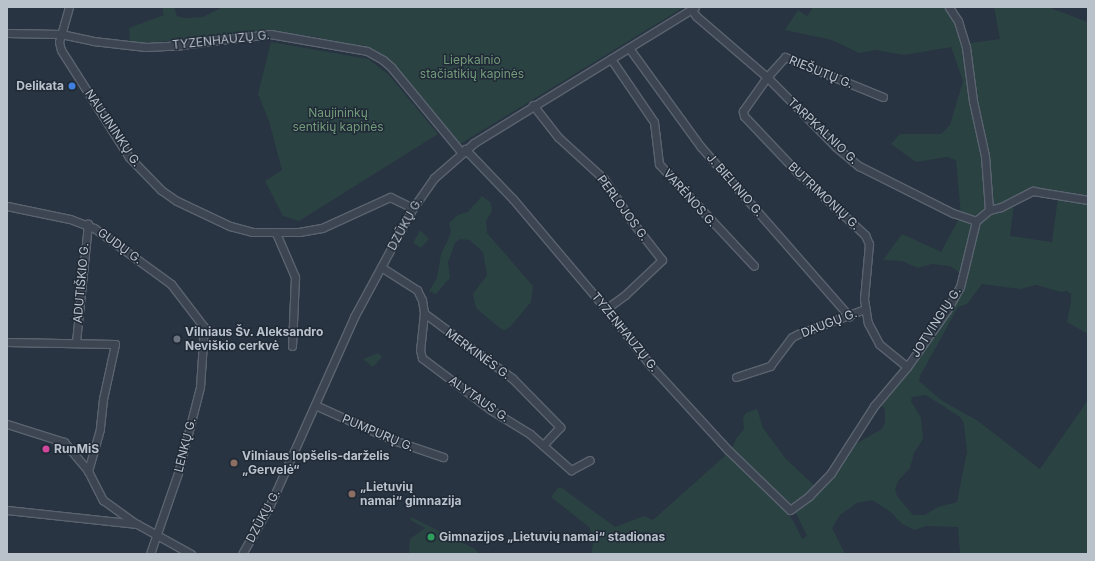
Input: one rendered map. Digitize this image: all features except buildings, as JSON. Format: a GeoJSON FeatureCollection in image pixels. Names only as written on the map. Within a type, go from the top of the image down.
{"type":"FeatureCollection","features":[{"type":"Feature","properties":{"kind":"street"},"geometry":{"type":"LineString","coordinates":[[61,34],[68,7]]}},
{"type":"Feature","properties":{"kind":"street"},"geometry":{"type":"LineString","coordinates":[[949,7],[958,21],[966,46],[973,100],[985,156],[989,210]]}},
{"type":"Feature","properties":{"kind":"street","name":"DZŪKŲ G."},"geometry":{"type":"LineString","coordinates":[[242,554],[270,505],[354,317],[413,208],[434,178],[463,150],[693,8]]}},
{"type":"Feature","properties":{"kind":"street","name":"TARPKALNIO G."},"geometry":{"type":"LineString","coordinates":[[693,8],[696,16],[766,77],[836,147],[859,166],[953,213],[976,221]]}},
{"type":"Feature","properties":{"kind":"street","name":"TYZENHAUZŲ G."},"geometry":{"type":"LineString","coordinates":[[7,33],[61,34],[93,41],[146,46],[181,45],[270,34],[367,51],[383,60],[391,67],[463,150],[513,200],[606,309],[651,366],[728,450],[790,510]]}},
{"type":"Feature","properties":{"kind":"street","name":"NAUJININKŲ G."},"geometry":{"type":"LineString","coordinates":[[61,34],[59,42],[61,50],[129,157],[161,190],[194,210],[240,230],[276,232],[322,228],[390,197],[413,208]]}},
{"type":"Feature","properties":{"kind":"street","name":"J. BIELINIO G."},"geometry":{"type":"LineString","coordinates":[[629,48],[701,147],[849,316]]}},
{"type":"Feature","properties":{"kind":"street","name":"RIEŠUTŲ G."},"geometry":{"type":"LineString","coordinates":[[766,77],[782,58],[787,57],[883,97]]}},
{"type":"Feature","properties":{"kind":"street","name":"VARĖNOS G."},"geometry":{"type":"LineString","coordinates":[[610,59],[654,122],[659,164],[754,266]]}},
{"type":"Feature","properties":{"kind":"street","name":"BUTRIMONIŲ G."},"geometry":{"type":"LineString","coordinates":[[766,77],[743,111],[744,116],[814,189],[865,235],[869,244],[865,309],[872,335],[879,344],[907,367]]}},
{"type":"Feature","properties":{"kind":"street","name":"PERLOJOS G."},"geometry":{"type":"LineString","coordinates":[[533,106],[558,137],[604,179],[633,223],[662,260],[625,296],[606,309]]}},
{"type":"Feature","properties":{"kind":"street"},"geometry":{"type":"LineString","coordinates":[[976,221],[989,210],[1001,207],[1033,191],[1088,200]]}},
{"type":"Feature","properties":{"kind":"street","name":"GUDŲ G."},"geometry":{"type":"LineString","coordinates":[[7,206],[88,224],[171,284],[201,321],[205,332]]}},
{"type":"Feature","properties":{"kind":"street","name":"JOTVINGIŲ G."},"geometry":{"type":"LineString","coordinates":[[790,510],[824,480],[874,406],[907,367],[960,288],[976,221]]}},
{"type":"Feature","properties":{"kind":"street","name":"ADUTIŠKIO G."},"geometry":{"type":"LineString","coordinates":[[76,342],[88,224]]}},
{"type":"Feature","properties":{"kind":"street"},"geometry":{"type":"LineString","coordinates":[[276,232],[294,277],[292,346]]}},
{"type":"Feature","properties":{"kind":"street"},"geometry":{"type":"LineString","coordinates":[[381,266],[417,290],[422,300],[424,313]]}},
{"type":"Feature","properties":{"kind":"street","name":"DAUGŲ G."},"geometry":{"type":"LineString","coordinates":[[736,377],[770,366],[792,338],[798,334],[865,309]]}},
{"type":"Feature","properties":{"kind":"street","name":"ALYTAUS G."},"geometry":{"type":"LineString","coordinates":[[424,313],[420,350],[422,358],[543,445],[571,470],[590,460]]}},
{"type":"Feature","properties":{"kind":"street","name":"MERKINĖS G."},"geometry":{"type":"LineString","coordinates":[[424,313],[512,378],[560,427],[543,445]]}},
{"type":"Feature","properties":{"kind":"street","name":"LENKŲ G."},"geometry":{"type":"LineString","coordinates":[[150,554],[158,535],[178,473],[200,387],[205,332]]}},
{"type":"Feature","properties":{"kind":"street"},"geometry":{"type":"LineString","coordinates":[[7,342],[76,342],[115,344],[103,399],[100,428],[88,471]]}},
{"type":"Feature","properties":{"kind":"street","name":"PUMPURŲ G."},"geometry":{"type":"LineString","coordinates":[[315,405],[393,440],[443,457]]}},
{"type":"Feature","properties":{"kind":"street"},"geometry":{"type":"LineString","coordinates":[[7,424],[64,442],[88,471],[103,500],[137,524],[191,554]]}},
{"type":"Feature","properties":{"kind":"street"},"geometry":{"type":"LineString","coordinates":[[105,520],[110,506]]}},
{"type":"Feature","properties":{"kind":"street"},"geometry":{"type":"LineString","coordinates":[[7,510],[137,524]]}},
{"type":"Feature","properties":{"kind":"green space","name":"Liepkalnio stačiatikių kapinės"},"geometry":{"type":"Polygon","coordinates":[[[162,7],[174,7],[177,16],[185,18],[203,17],[223,7],[684,7],[460,144],[392,62],[374,50],[316,37],[274,32],[130,44],[129,28],[164,15],[162,7]]]}},
{"type":"Feature","properties":{"kind":"green space"},"geometry":{"type":"Polygon","coordinates":[[[813,7],[954,7],[970,43],[1000,39],[994,7],[1048,7],[1088,22],[1088,334],[1067,322],[1071,294],[1067,291],[1061,292],[1036,285],[1020,289],[982,284],[967,304],[958,307],[920,376],[919,381],[941,400],[978,421],[1040,469],[1088,400],[1088,554],[960,554],[958,527],[926,526],[915,530],[902,524],[891,512],[872,500],[857,503],[840,515],[832,528],[845,554],[591,554],[594,540],[589,527],[551,497],[558,488],[562,488],[615,527],[644,516],[653,520],[727,454],[782,507],[794,522],[802,539],[807,536],[797,515],[731,451],[736,439],[744,429],[743,418],[746,413],[757,409],[763,428],[786,459],[819,490],[850,447],[882,429],[885,423],[885,410],[881,404],[915,363],[967,282],[960,273],[950,266],[932,264],[918,268],[902,261],[883,260],[902,234],[941,252],[961,215],[956,160],[947,157],[916,162],[891,144],[900,134],[941,134],[950,125],[963,81],[951,47],[904,55],[876,50],[859,53],[832,40],[785,30],[798,10],[807,16],[813,7]],[[1040,194],[1014,202],[1010,236],[1052,242],[1058,197],[1040,194]],[[926,395],[912,397],[911,401],[921,418],[923,439],[914,453],[910,468],[898,481],[895,489],[897,496],[913,515],[925,515],[938,507],[957,502],[967,452],[964,424],[960,417],[926,395]]]}},
{"type":"Feature","properties":{"kind":"green space","name":"Naujininkų sentikių kapinės"},"geometry":{"type":"Polygon","coordinates":[[[271,42],[368,59],[388,74],[438,134],[299,221],[283,216],[265,181],[282,170],[269,121],[258,94],[271,42]]]}},
{"type":"Feature","properties":{"kind":"green space"},"geometry":{"type":"Polygon","coordinates":[[[482,196],[491,203],[492,211],[486,221],[487,233],[533,286],[531,302],[510,327],[505,330],[501,329],[476,308],[473,294],[487,275],[483,252],[470,240],[460,239],[455,243],[448,262],[450,278],[436,294],[429,291],[437,278],[441,254],[449,238],[451,230],[449,223],[458,215],[468,212],[482,196]]]}},
{"type":"Feature","properties":{"kind":"green space"},"geometry":{"type":"Polygon","coordinates":[[[420,230],[429,239],[421,248],[413,243],[420,230]]]}},
{"type":"Feature","properties":{"kind":"green space"},"geometry":{"type":"Polygon","coordinates":[[[378,353],[382,357],[373,367],[363,359],[378,353]]]}},
{"type":"Feature","properties":{"kind":"green space","name":"Gimnazijos „Lietuvių namai“ stadionas"},"geometry":{"type":"Polygon","coordinates":[[[411,517],[475,549],[479,554],[409,554],[410,539],[425,528],[410,520],[411,517]]]}},
{"type":"Feature","properties":{"kind":"place","name":"Delikata"},"geometry":{"type":"Point","coordinates":[72,86]}},
{"type":"Feature","properties":{"kind":"place","name":"Vilniaus Šv. Aleksandro Neviškio cerkvė"},"geometry":{"type":"Point","coordinates":[177,339]}},
{"type":"Feature","properties":{"kind":"place","name":"RunMiS"},"geometry":{"type":"Point","coordinates":[46,449]}},
{"type":"Feature","properties":{"kind":"place","name":"Vilniaus lopšelis-darželis „Gervelė“"},"geometry":{"type":"Point","coordinates":[234,463]}},
{"type":"Feature","properties":{"kind":"place","name":"„Lietuvių namai“ gimnazija"},"geometry":{"type":"Point","coordinates":[352,494]}},
{"type":"Feature","properties":{"kind":"place","name":"Gimnazijos „Lietuvių namai“ stadionas"},"geometry":{"type":"Point","coordinates":[431,537]}}]}
